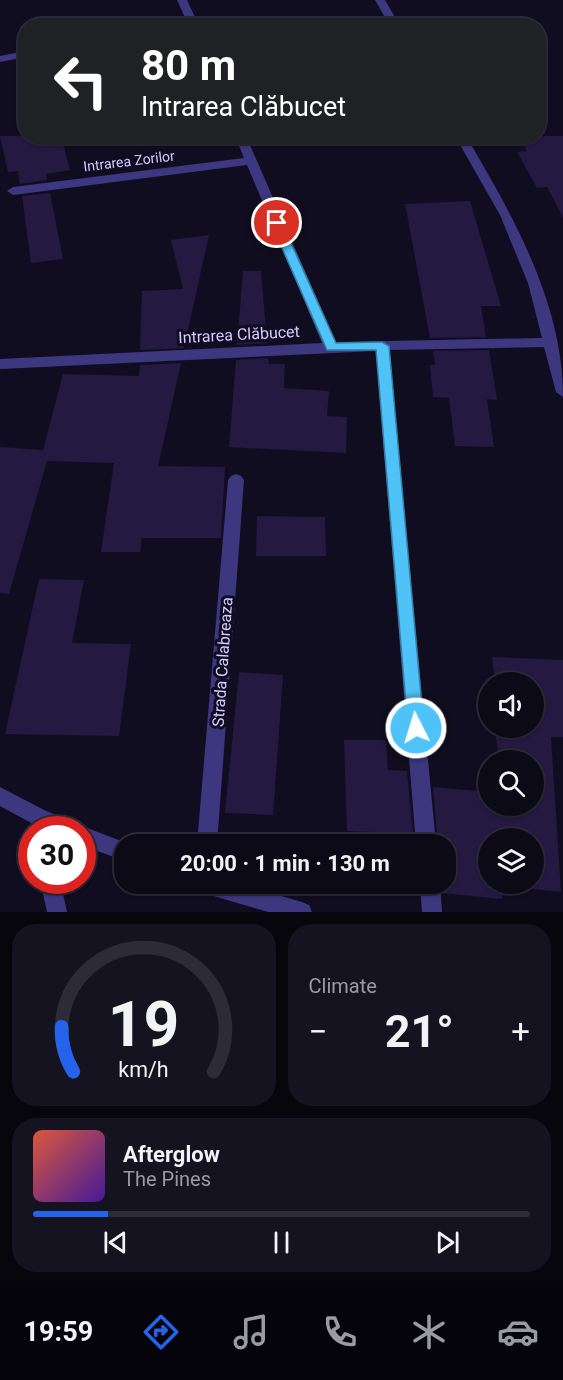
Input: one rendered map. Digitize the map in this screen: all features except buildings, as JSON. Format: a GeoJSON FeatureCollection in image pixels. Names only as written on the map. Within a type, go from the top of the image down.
{"type":"FeatureCollection","features":[{"type":"Feature","properties":{"kind":"street"},"geometry":{"type":"LineString","coordinates":[[182,0],[188,18]]}},
{"type":"Feature","properties":{"kind":"street"},"geometry":{"type":"LineString","coordinates":[[380,0],[390,18]]}},
{"type":"Feature","properties":{"kind":"street"},"geometry":{"type":"LineString","coordinates":[[0,58],[18,55]]}},
{"type":"Feature","properties":{"kind":"street"},"geometry":{"type":"LineString","coordinates":[[243,144],[331,347]]}},
{"type":"Feature","properties":{"kind":"street"},"geometry":{"type":"LineString","coordinates":[[465,144],[506,214],[534,283],[552,342],[563,392]]}},
{"type":"Feature","properties":{"kind":"street","name":"Intrarea Zorilor"},"geometry":{"type":"LineString","coordinates":[[13,191],[250,161]]}},
{"type":"Feature","properties":{"kind":"street","name":"Intrarea Clăbucet"},"geometry":{"type":"LineString","coordinates":[[0,364],[331,347],[552,342]]}},
{"type":"Feature","properties":{"kind":"street"},"geometry":{"type":"LineString","coordinates":[[382,346],[425,834]]}},
{"type":"Feature","properties":{"kind":"street","name":"Strada Calabreaza"},"geometry":{"type":"LineString","coordinates":[[208,834],[236,480]]}},
{"type":"Feature","properties":{"kind":"street"},"geometry":{"type":"LineString","coordinates":[[0,796],[28,816]]}},
{"type":"Feature","properties":{"kind":"street"},"geometry":{"type":"LineString","coordinates":[[96,841],[114,848]]}},
{"type":"Feature","properties":{"kind":"street"},"geometry":{"type":"LineString","coordinates":[[53,894],[57,912]]}},
{"type":"Feature","properties":{"kind":"street"},"geometry":{"type":"LineString","coordinates":[[241,894],[302,912]]}},
{"type":"Feature","properties":{"kind":"street"},"geometry":{"type":"LineString","coordinates":[[431,894],[432,912]]}},
{"type":"Feature","properties":{"kind":"route"},"geometry":{"type":"LineString","coordinates":[[277,223],[331,347],[382,346],[416,728]]}}]}
